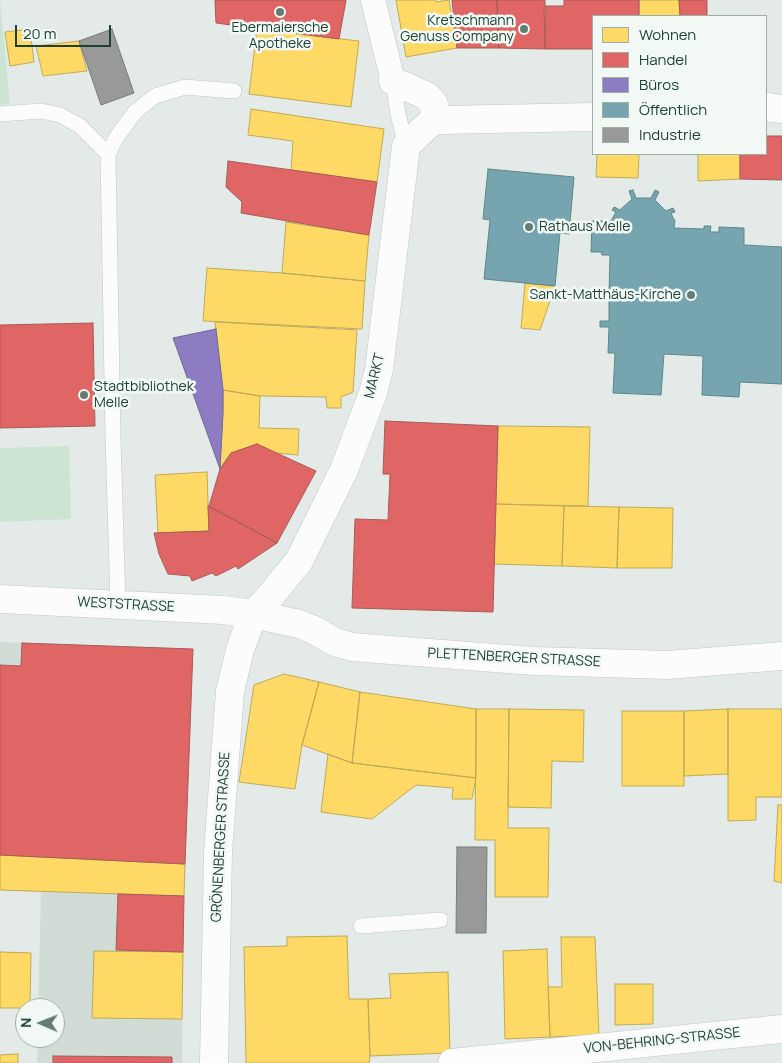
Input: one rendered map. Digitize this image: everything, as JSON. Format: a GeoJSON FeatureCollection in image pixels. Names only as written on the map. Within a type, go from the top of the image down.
{"type":"FeatureCollection","features":[{"type":"Feature","properties":{"kind":"street"},"geometry":{"type":"LineString","coordinates":[[373,0],[393,81],[427,96],[434,104],[436,121]]}},
{"type":"Feature","properties":{"kind":"street"},"geometry":{"type":"LineString","coordinates":[[767,106],[782,109]]}},
{"type":"Feature","properties":{"kind":"street"},"geometry":{"type":"LineString","coordinates":[[406,146],[430,123],[441,120],[592,117]]}},
{"type":"Feature","properties":{"kind":"street","name":"MARKT"},"geometry":{"type":"LineString","coordinates":[[253,614],[299,561],[344,470],[373,393],[379,370],[406,146]]}},
{"type":"Feature","properties":{"kind":"street","name":"WESTSTRASSE"},"geometry":{"type":"LineString","coordinates":[[0,599],[223,610],[253,614]]}},
{"type":"Feature","properties":{"kind":"street","name":"PLETTENBERGER STRASSE"},"geometry":{"type":"LineString","coordinates":[[253,614],[299,624],[335,642],[352,647],[534,661],[667,665],[782,656]]}},
{"type":"Feature","properties":{"kind":"street","name":"GRÖNENBERGER STRASSE"},"geometry":{"type":"LineString","coordinates":[[214,1063],[218,852],[230,691],[240,650],[253,614]]}},
{"type":"Feature","properties":{"kind":"street","name":"VON-BEHRING-STRASSE"},"geometry":{"type":"LineString","coordinates":[[452,1063],[782,1029]]}},
{"type":"Feature","properties":{"kind":"lane"},"geometry":{"type":"LineString","coordinates":[[393,81],[398,114],[406,146]]}},
{"type":"Feature","properties":{"kind":"lane"},"geometry":{"type":"LineString","coordinates":[[118,604],[108,154],[116,138],[134,112],[155,96],[185,87],[234,91]]}},
{"type":"Feature","properties":{"kind":"lane"},"geometry":{"type":"LineString","coordinates":[[0,114],[41,111],[60,115],[80,126],[108,154]]}},
{"type":"Feature","properties":{"kind":"lane"},"geometry":{"type":"LineString","coordinates":[[361,926],[440,920]]}},
{"type":"Feature","properties":{"kind":"shaded area"},"geometry":{"type":"Polygon","coordinates":[[[0,642],[193,649],[184,896],[182,1063],[37,1063],[38,1048],[65,1048],[65,998],[38,998],[41,892],[0,890],[0,642]]]}},
{"type":"Feature","properties":{"kind":"green space"},"geometry":{"type":"Polygon","coordinates":[[[0,0],[10,104],[0,105],[0,0]]]}},
{"type":"Feature","properties":{"kind":"green space"},"geometry":{"type":"Polygon","coordinates":[[[69,446],[71,519],[0,522],[0,448],[69,446]]]}},
{"type":"Feature","properties":{"kind":"building: Wohnen"},"geometry":{"type":"Polygon","coordinates":[[[396,0],[436,0],[436,2],[449,0],[457,48],[406,57],[396,0]]]}},
{"type":"Feature","properties":{"kind":"building: Wohnen"},"geometry":{"type":"Polygon","coordinates":[[[639,0],[679,0],[680,15],[639,15],[639,0]]]}},
{"type":"Feature","properties":{"kind":"building: Wohnen"},"geometry":{"type":"Polygon","coordinates":[[[30,29],[34,62],[10,66],[5,32],[30,29]]]}},
{"type":"Feature","properties":{"kind":"building: Wohnen"},"geometry":{"type":"Polygon","coordinates":[[[257,29],[359,41],[351,107],[249,94],[257,29]]]}},
{"type":"Feature","properties":{"kind":"building: Wohnen"},"geometry":{"type":"Polygon","coordinates":[[[79,41],[87,71],[43,76],[36,46],[79,41]]]}},
{"type":"Feature","properties":{"kind":"building: Wohnen"},"geometry":{"type":"Polygon","coordinates":[[[251,109],[384,129],[377,182],[291,170],[293,141],[248,135],[251,109]]]}},
{"type":"Feature","properties":{"kind":"building: Wohnen"},"geometry":{"type":"Polygon","coordinates":[[[597,155],[639,155],[638,178],[596,177],[597,155]]]}},
{"type":"Feature","properties":{"kind":"building: Wohnen"},"geometry":{"type":"Polygon","coordinates":[[[698,155],[740,155],[740,179],[698,181],[698,155]]]}},
{"type":"Feature","properties":{"kind":"building: Wohnen"},"geometry":{"type":"Polygon","coordinates":[[[286,222],[369,235],[365,281],[282,273],[286,222]]]}},
{"type":"Feature","properties":{"kind":"building: Wohnen"},"geometry":{"type":"Polygon","coordinates":[[[207,268],[365,281],[362,329],[203,321],[207,268]]]}},
{"type":"Feature","properties":{"kind":"building: Wohnen"},"geometry":{"type":"Polygon","coordinates":[[[525,283],[555,286],[540,330],[521,328],[525,283]]]}},
{"type":"Feature","properties":{"kind":"building: Wohnen"},"geometry":{"type":"Polygon","coordinates":[[[215,322],[357,330],[353,392],[341,397],[341,408],[327,408],[326,397],[260,396],[223,390],[215,322]]]}},
{"type":"Feature","properties":{"kind":"building: Wohnen"},"geometry":{"type":"Polygon","coordinates":[[[223,390],[260,396],[259,428],[299,429],[298,455],[276,453],[257,444],[231,453],[220,469],[223,390]]]}},
{"type":"Feature","properties":{"kind":"building: Wohnen"},"geometry":{"type":"Polygon","coordinates":[[[498,426],[590,427],[588,506],[496,504],[498,426]]]}},
{"type":"Feature","properties":{"kind":"building: Wohnen"},"geometry":{"type":"Polygon","coordinates":[[[207,472],[209,531],[158,533],[155,475],[207,472]]]}},
{"type":"Feature","properties":{"kind":"building: Wohnen"},"geometry":{"type":"Polygon","coordinates":[[[496,504],[564,506],[562,566],[494,564],[496,504]]]}},
{"type":"Feature","properties":{"kind":"building: Wohnen"},"geometry":{"type":"Polygon","coordinates":[[[564,506],[619,507],[617,568],[562,566],[564,506]]]}},
{"type":"Feature","properties":{"kind":"building: Wohnen"},"geometry":{"type":"Polygon","coordinates":[[[619,507],[673,508],[672,568],[617,568],[619,507]]]}},
{"type":"Feature","properties":{"kind":"building: Wohnen"},"geometry":{"type":"Polygon","coordinates":[[[284,674],[319,682],[302,745],[295,789],[239,782],[254,685],[284,674]]]}},
{"type":"Feature","properties":{"kind":"building: Wohnen"},"geometry":{"type":"Polygon","coordinates":[[[319,682],[360,692],[352,763],[302,745],[319,682]]]}},
{"type":"Feature","properties":{"kind":"building: Wohnen"},"geometry":{"type":"Polygon","coordinates":[[[360,692],[476,709],[476,778],[352,763],[360,692]]]}},
{"type":"Feature","properties":{"kind":"building: Wohnen"},"geometry":{"type":"Polygon","coordinates":[[[476,709],[509,709],[508,828],[549,828],[548,897],[495,897],[495,840],[475,840],[476,709]]]}},
{"type":"Feature","properties":{"kind":"building: Wohnen"},"geometry":{"type":"Polygon","coordinates":[[[509,709],[584,710],[583,762],[552,761],[551,808],[508,807],[509,709]]]}},
{"type":"Feature","properties":{"kind":"building: Wohnen"},"geometry":{"type":"Polygon","coordinates":[[[728,709],[728,774],[684,776],[684,711],[728,709]]]}},
{"type":"Feature","properties":{"kind":"building: Wohnen"},"geometry":{"type":"Polygon","coordinates":[[[728,709],[782,709],[782,797],[756,797],[756,820],[728,821],[728,709]]]}},
{"type":"Feature","properties":{"kind":"building: Wohnen"},"geometry":{"type":"Polygon","coordinates":[[[622,711],[684,711],[684,786],[622,786],[622,711]]]}},
{"type":"Feature","properties":{"kind":"building: Wohnen"},"geometry":{"type":"Polygon","coordinates":[[[328,754],[352,763],[476,778],[472,799],[452,799],[453,788],[416,785],[372,819],[321,812],[328,754]]]}},
{"type":"Feature","properties":{"kind":"building: Wohnen"},"geometry":{"type":"Polygon","coordinates":[[[778,805],[782,805],[782,883],[774,881],[778,805]]]}},
{"type":"Feature","properties":{"kind":"building: Wohnen"},"geometry":{"type":"Polygon","coordinates":[[[0,855],[185,864],[184,896],[0,890],[0,855]]]}},
{"type":"Feature","properties":{"kind":"building: Wohnen"},"geometry":{"type":"Polygon","coordinates":[[[347,936],[349,999],[368,999],[369,1063],[246,1063],[244,947],[287,946],[287,937],[347,936]]]}},
{"type":"Feature","properties":{"kind":"building: Wohnen"},"geometry":{"type":"Polygon","coordinates":[[[561,937],[595,937],[599,1035],[550,1037],[548,987],[562,987],[561,937]]]}},
{"type":"Feature","properties":{"kind":"building: Wohnen"},"geometry":{"type":"Polygon","coordinates":[[[547,949],[550,1037],[505,1039],[503,951],[547,949]]]}},
{"type":"Feature","properties":{"kind":"building: Wohnen"},"geometry":{"type":"Polygon","coordinates":[[[94,951],[183,952],[182,1019],[92,1018],[94,951]]]}},
{"type":"Feature","properties":{"kind":"building: Wohnen"},"geometry":{"type":"Polygon","coordinates":[[[0,952],[31,953],[30,998],[15,998],[15,1008],[0,1008],[0,952]]]}},
{"type":"Feature","properties":{"kind":"building: Wohnen"},"geometry":{"type":"Polygon","coordinates":[[[448,972],[450,1053],[370,1056],[368,999],[391,998],[389,974],[448,972]]]}},
{"type":"Feature","properties":{"kind":"building: Wohnen"},"geometry":{"type":"Polygon","coordinates":[[[615,984],[653,984],[653,1024],[615,1025],[615,984]]]}},
{"type":"Feature","properties":{"kind":"building: Wohnen"},"geometry":{"type":"Polygon","coordinates":[[[18,1054],[18,1063],[0,1063],[0,1055],[18,1054]]]}},
{"type":"Feature","properties":{"kind":"building: Handel","name":"Ebermaiersche Apotheke"},"geometry":{"type":"Polygon","coordinates":[[[215,0],[346,0],[339,39],[216,23],[215,0]]]}},
{"type":"Feature","properties":{"kind":"building: Handel"},"geometry":{"type":"Polygon","coordinates":[[[452,0],[497,0],[499,48],[457,48],[452,0]]]}},
{"type":"Feature","properties":{"kind":"building: Handel"},"geometry":{"type":"Polygon","coordinates":[[[497,0],[545,0],[545,49],[499,48],[497,0]]]}},
{"type":"Feature","properties":{"kind":"building: Handel"},"geometry":{"type":"Polygon","coordinates":[[[564,0],[639,0],[639,15],[592,15],[592,49],[545,49],[544,6],[564,6],[564,0]]]}},
{"type":"Feature","properties":{"kind":"building: Handel"},"geometry":{"type":"Polygon","coordinates":[[[679,0],[707,0],[707,15],[680,15],[679,0]]]}},
{"type":"Feature","properties":{"kind":"building: Handel"},"geometry":{"type":"Polygon","coordinates":[[[767,136],[782,136],[782,180],[740,179],[740,155],[767,155],[767,136]]]}},
{"type":"Feature","properties":{"kind":"building: Handel"},"geometry":{"type":"Polygon","coordinates":[[[228,161],[377,182],[369,235],[241,213],[242,202],[226,187],[228,161]]]}},
{"type":"Feature","properties":{"kind":"building: Handel"},"geometry":{"type":"Polygon","coordinates":[[[93,323],[95,426],[0,428],[0,325],[93,323]]]}},
{"type":"Feature","properties":{"kind":"building: Handel"},"geometry":{"type":"Polygon","coordinates":[[[385,421],[498,426],[493,612],[352,608],[355,519],[388,520],[390,474],[383,474],[385,421]]]}},
{"type":"Feature","properties":{"kind":"building: Handel"},"geometry":{"type":"Polygon","coordinates":[[[257,444],[316,471],[277,543],[209,506],[220,469],[231,453],[257,444]]]}},
{"type":"Feature","properties":{"kind":"building: Handel"},"geometry":{"type":"Polygon","coordinates":[[[208,506],[277,543],[238,569],[236,566],[216,576],[212,573],[192,581],[190,576],[168,574],[159,554],[154,533],[209,531],[208,506]]]}},
{"type":"Feature","properties":{"kind":"building: Handel"},"geometry":{"type":"Polygon","coordinates":[[[22,643],[193,649],[185,864],[0,855],[0,665],[21,666],[22,643]]]}},
{"type":"Feature","properties":{"kind":"building: Handel"},"geometry":{"type":"Polygon","coordinates":[[[118,894],[184,896],[183,952],[116,950],[118,894]]]}},
{"type":"Feature","properties":{"kind":"building: Handel"},"geometry":{"type":"Polygon","coordinates":[[[53,1056],[172,1057],[172,1063],[53,1063],[53,1056]]]}},
{"type":"Feature","properties":{"kind":"building: Büros"},"geometry":{"type":"Polygon","coordinates":[[[216,329],[223,390],[220,469],[173,338],[216,329]]]}},
{"type":"Feature","properties":{"kind":"building: Öffentlich","name":"Rathaus Melle"},"geometry":{"type":"Polygon","coordinates":[[[488,169],[574,177],[569,234],[560,233],[555,286],[484,279],[490,220],[483,219],[488,169]]]}},
{"type":"Feature","properties":{"kind":"building: Öffentlich","name":"Sankt-Matthäus-Kirche"},"geometry":{"type":"Polygon","coordinates":[[[633,190],[636,198],[651,198],[655,190],[659,192],[655,200],[666,211],[673,208],[675,212],[671,213],[675,220],[674,228],[704,229],[704,226],[711,226],[710,232],[719,232],[719,227],[744,228],[744,245],[782,247],[782,384],[740,382],[739,397],[702,395],[703,356],[664,354],[661,395],[613,393],[615,353],[608,353],[609,327],[600,327],[600,321],[609,321],[609,298],[600,297],[600,292],[609,292],[610,255],[602,255],[601,252],[591,252],[592,221],[611,221],[616,212],[612,210],[614,207],[620,210],[632,199],[629,191],[633,190]]]}},
{"type":"Feature","properties":{"kind":"building: Industrie"},"geometry":{"type":"Polygon","coordinates":[[[112,29],[134,93],[101,105],[79,41],[112,29]]]}},
{"type":"Feature","properties":{"kind":"building: Industrie"},"geometry":{"type":"Polygon","coordinates":[[[457,847],[487,847],[486,933],[456,933],[457,847]]]}},
{"type":"Feature","properties":{"kind":"place","name":"Ebermaiersche Apotheke"},"geometry":{"type":"Point","coordinates":[280,12]}},
{"type":"Feature","properties":{"kind":"place","name":"Kretschmann Genuss Company"},"geometry":{"type":"Point","coordinates":[524,29]}},
{"type":"Feature","properties":{"kind":"place","name":"Rathaus Melle"},"geometry":{"type":"Point","coordinates":[529,227]}},
{"type":"Feature","properties":{"kind":"place","name":"Sankt-Matthäus-Kirche"},"geometry":{"type":"Point","coordinates":[691,295]}},
{"type":"Feature","properties":{"kind":"place","name":"Stadtbibliothek Melle"},"geometry":{"type":"Point","coordinates":[84,395]}}]}
